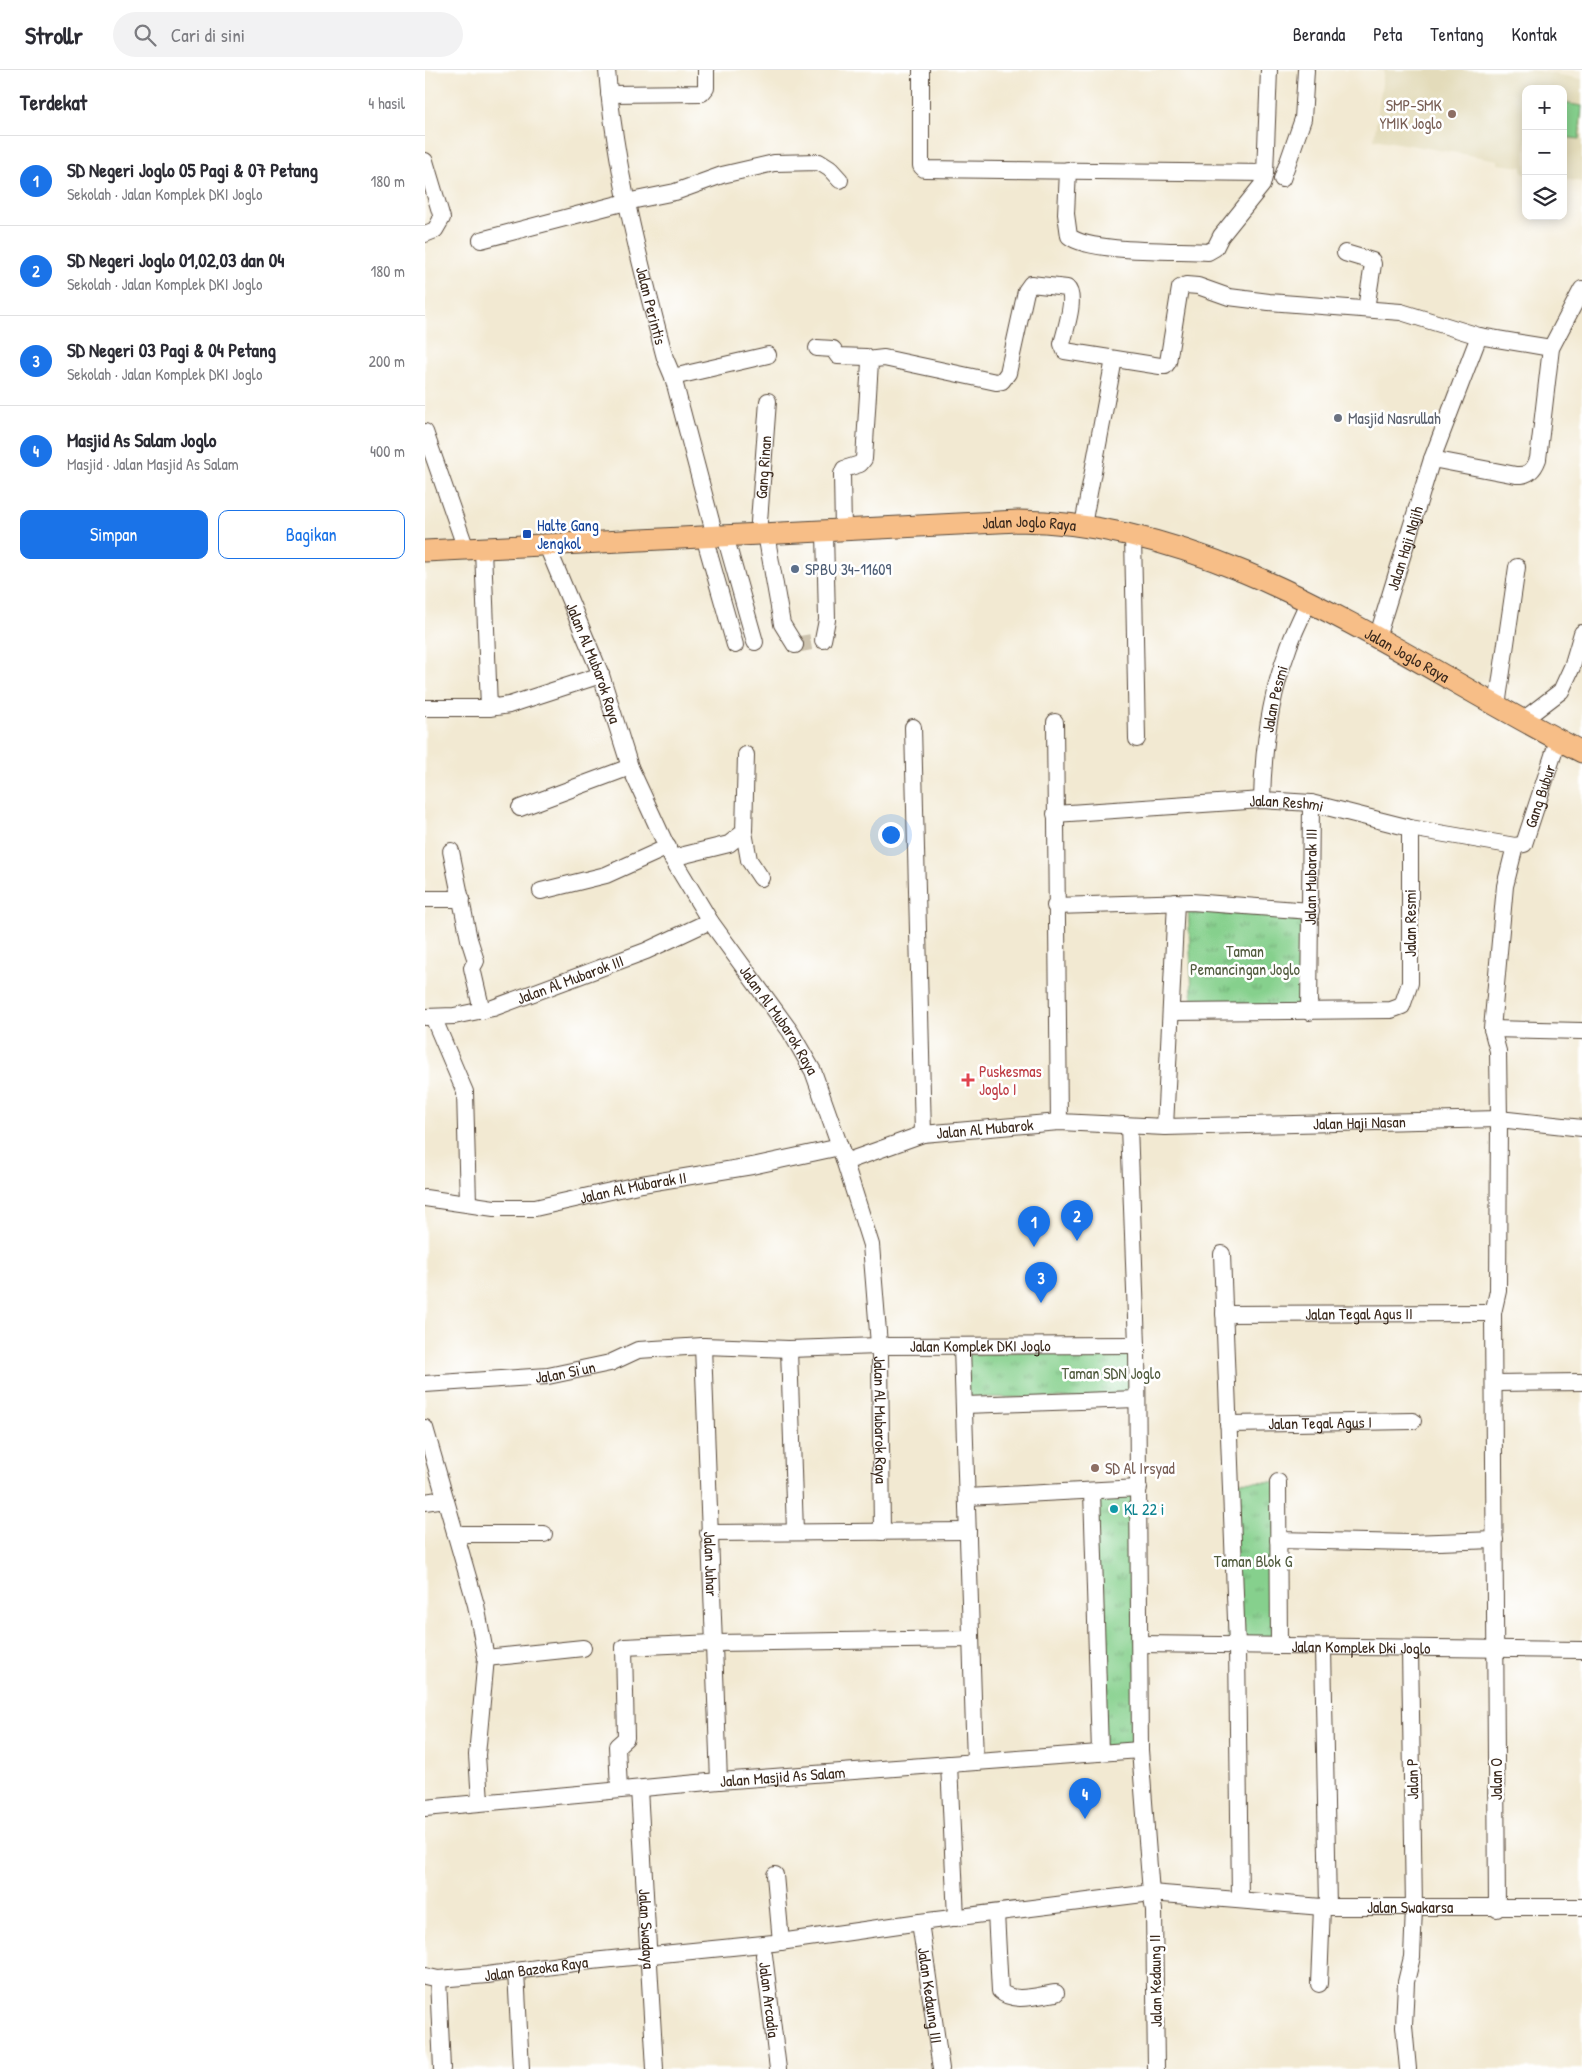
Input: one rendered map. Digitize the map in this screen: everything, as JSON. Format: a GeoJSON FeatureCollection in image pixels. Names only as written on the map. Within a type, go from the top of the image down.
{"type":"FeatureCollection","features":[{"type":"Feature","properties":{"kind":"main road","name":"Jalan Joglo Raya"},"geometry":{"type":"LineString","coordinates":[[425,551],[715,536],[834,532],[1018,521],[1083,524],[1194,552],[1254,576],[1377,638],[1582,752]]}},
{"type":"Feature","properties":{"kind":"street","name":"Jalan Perintis"},"geometry":{"type":"LineString","coordinates":[[607,70],[615,142],[626,202],[665,358],[673,377],[715,536]]}},
{"type":"Feature","properties":{"kind":"street"},"geometry":{"type":"LineString","coordinates":[[609,94],[702,93],[706,88],[706,70]]}},
{"type":"Feature","properties":{"kind":"street"},"geometry":{"type":"LineString","coordinates":[[921,70],[921,166],[924,169],[1265,173]]}},
{"type":"Feature","properties":{"kind":"street"},"geometry":{"type":"LineString","coordinates":[[1068,170],[1066,214],[1069,236],[1075,241],[1101,246],[1208,252],[1215,248],[1221,236],[1262,184],[1265,173],[1269,70]]}},
{"type":"Feature","properties":{"kind":"street"},"geometry":{"type":"LineString","coordinates":[[1282,179],[1303,119],[1306,70]]}},
{"type":"Feature","properties":{"kind":"street"},"geometry":{"type":"LineString","coordinates":[[425,161],[442,218],[435,230],[425,234]]}},
{"type":"Feature","properties":{"kind":"street"},"geometry":{"type":"LineString","coordinates":[[481,240],[626,202],[675,192],[722,175],[774,163],[819,162],[830,169],[840,180]]}},
{"type":"Feature","properties":{"kind":"street"},"geometry":{"type":"LineString","coordinates":[[1345,253],[1372,261],[1367,309]]}},
{"type":"Feature","properties":{"kind":"street"},"geometry":{"type":"LineString","coordinates":[[870,362],[875,359],[884,358],[997,382],[1002,381],[1008,372],[1027,289],[1034,284],[1067,288],[1072,295],[1063,349],[1163,366],[1167,364],[1182,285],[1198,286],[1229,297],[1253,300],[1401,312],[1479,336],[1551,348]]}},
{"type":"Feature","properties":{"kind":"street"},"geometry":{"type":"LineString","coordinates":[[1432,459],[1523,476],[1533,470],[1537,459],[1551,348],[1582,289]]}},
{"type":"Feature","properties":{"kind":"street","name":"Jalan Haji Najih"},"geometry":{"type":"LineString","coordinates":[[1377,638],[1432,459],[1479,336]]}},
{"type":"Feature","properties":{"kind":"street"},"geometry":{"type":"LineString","coordinates":[[817,348],[833,349],[838,356],[866,357],[870,362],[864,459],[859,464],[844,469],[842,474],[834,532],[827,620],[823,640]]}},
{"type":"Feature","properties":{"kind":"street"},"geometry":{"type":"LineString","coordinates":[[673,377],[769,355]]}},
{"type":"Feature","properties":{"kind":"street"},"geometry":{"type":"LineString","coordinates":[[1083,524],[1115,359]]}},
{"type":"Feature","properties":{"kind":"street","name":"Gang Rinan"},"geometry":{"type":"LineString","coordinates":[[768,400],[762,534],[783,624],[795,645]]}},
{"type":"Feature","properties":{"kind":"street"},"geometry":{"type":"LineString","coordinates":[[425,432],[474,549],[489,708]]}},
{"type":"Feature","properties":{"kind":"street"},"geometry":{"type":"LineString","coordinates":[[715,536],[755,642]]}},
{"type":"Feature","properties":{"kind":"street"},"geometry":{"type":"LineString","coordinates":[[715,536],[735,646]]}},
{"type":"Feature","properties":{"kind":"street"},"geometry":{"type":"LineString","coordinates":[[1133,536],[1137,739]]}},
{"type":"Feature","properties":{"kind":"street","name":"Jalan Al Mubarok Raya"},"geometry":{"type":"LineString","coordinates":[[547,546],[601,675],[630,767],[670,853],[710,921],[795,1039],[813,1071],[842,1154],[871,1245],[879,1346],[882,1532]]}},
{"type":"Feature","properties":{"kind":"street"},"geometry":{"type":"LineString","coordinates":[[1497,706],[1517,567]]}},
{"type":"Feature","properties":{"kind":"street","name":"Jalan Pesmi"},"geometry":{"type":"LineString","coordinates":[[1262,800],[1263,765],[1270,720],[1286,652],[1308,602]]}},
{"type":"Feature","properties":{"kind":"street"},"geometry":{"type":"LineString","coordinates":[[1523,720],[1561,690],[1572,667],[1582,634]]}},
{"type":"Feature","properties":{"kind":"street"},"geometry":{"type":"LineString","coordinates":[[425,708],[489,708],[509,705],[601,675]]}},
{"type":"Feature","properties":{"kind":"street"},"geometry":{"type":"LineString","coordinates":[[1055,722],[1055,906],[1059,1122]]}},
{"type":"Feature","properties":{"kind":"street"},"geometry":{"type":"LineString","coordinates":[[913,727],[923,1134]]}},
{"type":"Feature","properties":{"kind":"street","name":"Gang Bubur"},"geometry":{"type":"LineString","coordinates":[[1515,846],[1524,844],[1558,740]]}},
{"type":"Feature","properties":{"kind":"street"},"geometry":{"type":"LineString","coordinates":[[746,755],[744,832],[749,860],[761,878]]}},
{"type":"Feature","properties":{"kind":"street"},"geometry":{"type":"LineString","coordinates":[[519,808],[630,767]]}},
{"type":"Feature","properties":{"kind":"street","name":"Jalan Reshmi"},"geometry":{"type":"LineString","coordinates":[[1055,814],[1262,800],[1311,803],[1411,828],[1515,846]]}},
{"type":"Feature","properties":{"kind":"street","name":"Jalan Mubarak III"},"geometry":{"type":"LineString","coordinates":[[1309,1012],[1311,803]]}},
{"type":"Feature","properties":{"kind":"street","name":"Jalan Resmi"},"geometry":{"type":"LineString","coordinates":[[1309,1012],[1391,1010],[1402,1006],[1410,983],[1411,828]]}},
{"type":"Feature","properties":{"kind":"street"},"geometry":{"type":"LineString","coordinates":[[541,891],[606,875],[670,853],[729,844],[744,832]]}},
{"type":"Feature","properties":{"kind":"street"},"geometry":{"type":"LineString","coordinates":[[1499,1119],[1498,1051],[1492,1029],[1505,886],[1515,846]]}},
{"type":"Feature","properties":{"kind":"street"},"geometry":{"type":"LineString","coordinates":[[451,850],[469,939],[476,961],[473,968],[482,1011]]}},
{"type":"Feature","properties":{"kind":"street"},"geometry":{"type":"LineString","coordinates":[[425,899],[462,899]]}},
{"type":"Feature","properties":{"kind":"street"},"geometry":{"type":"LineString","coordinates":[[1055,906],[1176,902],[1311,911]]}},
{"type":"Feature","properties":{"kind":"street"},"geometry":{"type":"LineString","coordinates":[[1165,1127],[1176,902]]}},
{"type":"Feature","properties":{"kind":"street","name":"Jalan Al Mubarok III"},"geometry":{"type":"LineString","coordinates":[[429,1017],[482,1011],[645,951],[710,921]]}},
{"type":"Feature","properties":{"kind":"street"},"geometry":{"type":"LineString","coordinates":[[1171,1012],[1309,1012]]}},
{"type":"Feature","properties":{"kind":"street"},"geometry":{"type":"LineString","coordinates":[[429,1017],[465,1092],[468,1203]]}},
{"type":"Feature","properties":{"kind":"street"},"geometry":{"type":"LineString","coordinates":[[1492,1029],[1552,1032],[1582,1031]]}},
{"type":"Feature","properties":{"kind":"street","name":"Jalan Haji Nasan"},"geometry":{"type":"LineString","coordinates":[[1129,1126],[1165,1127],[1499,1119],[1582,1128]]}},
{"type":"Feature","properties":{"kind":"street","name":"Jalan O"},"geometry":{"type":"LineString","coordinates":[[1497,1909],[1495,1384],[1493,1313],[1498,1291],[1499,1119]]}},
{"type":"Feature","properties":{"kind":"street","name":"Jalan Al Mubarok"},"geometry":{"type":"LineString","coordinates":[[842,1154],[923,1134],[1059,1122],[1129,1126]]}},
{"type":"Feature","properties":{"kind":"street","name":"Jalan Kedaung II"},"geometry":{"type":"LineString","coordinates":[[1129,1126],[1137,1345],[1140,1750],[1153,1910],[1156,2069]]}},
{"type":"Feature","properties":{"kind":"street","name":"Jalan Al Mubarak II"},"geometry":{"type":"LineString","coordinates":[[425,1198],[494,1208],[535,1208],[642,1184],[842,1154]]}},
{"type":"Feature","properties":{"kind":"street"},"geometry":{"type":"LineString","coordinates":[[1222,1254],[1237,1646],[1240,1900]]}},
{"type":"Feature","properties":{"kind":"street","name":"Jalan Tegal Agus II"},"geometry":{"type":"LineString","coordinates":[[1224,1314],[1493,1313]]}},
{"type":"Feature","properties":{"kind":"street","name":"Jalan Komplek DKI Joglo"},"geometry":{"type":"LineString","coordinates":[[703,1346],[789,1349],[879,1346],[1137,1345]]}},
{"type":"Feature","properties":{"kind":"street","name":"Jalan Si'un"},"geometry":{"type":"LineString","coordinates":[[425,1384],[548,1376],[610,1363],[638,1350],[703,1346]]}},
{"type":"Feature","properties":{"kind":"street","name":"Jalan Juhar"},"geometry":{"type":"LineString","coordinates":[[703,1346],[708,1533],[719,1782]]}},
{"type":"Feature","properties":{"kind":"street"},"geometry":{"type":"LineString","coordinates":[[962,1347],[975,1762]]}},
{"type":"Feature","properties":{"kind":"street"},"geometry":{"type":"LineString","coordinates":[[789,1349],[795,1532]]}},
{"type":"Feature","properties":{"kind":"street"},"geometry":{"type":"LineString","coordinates":[[1495,1384],[1582,1382]]}},
{"type":"Feature","properties":{"kind":"street"},"geometry":{"type":"LineString","coordinates":[[964,1405],[1137,1399]]}},
{"type":"Feature","properties":{"kind":"street","name":"Jalan Tegal Agus I"},"geometry":{"type":"LineString","coordinates":[[1228,1424],[1413,1421]]}},
{"type":"Feature","properties":{"kind":"street"},"geometry":{"type":"LineString","coordinates":[[425,1428],[475,1605],[486,1658],[477,1754],[480,1801]]}},
{"type":"Feature","properties":{"kind":"street"},"geometry":{"type":"LineString","coordinates":[[1278,1482],[1279,1646]]}},
{"type":"Feature","properties":{"kind":"street"},"geometry":{"type":"LineString","coordinates":[[967,1497],[1139,1488]]}},
{"type":"Feature","properties":{"kind":"street"},"geometry":{"type":"LineString","coordinates":[[1093,1491],[1100,1752]]}},
{"type":"Feature","properties":{"kind":"street"},"geometry":{"type":"LineString","coordinates":[[425,1502],[445,1500]]}},
{"type":"Feature","properties":{"kind":"street"},"geometry":{"type":"LineString","coordinates":[[708,1533],[968,1531]]}},
{"type":"Feature","properties":{"kind":"street"},"geometry":{"type":"LineString","coordinates":[[455,1534],[544,1534]]}},
{"type":"Feature","properties":{"kind":"street"},"geometry":{"type":"LineString","coordinates":[[1278,1540],[1411,1543],[1495,1540]]}},
{"type":"Feature","properties":{"kind":"street"},"geometry":{"type":"LineString","coordinates":[[619,1790],[617,1746],[626,1738],[624,1647],[714,1643],[971,1638]]}},
{"type":"Feature","properties":{"kind":"street","name":"Jalan Komplek Dki Joglo"},"geometry":{"type":"LineString","coordinates":[[1140,1644],[1323,1648],[1582,1650]]}},
{"type":"Feature","properties":{"kind":"street"},"geometry":{"type":"LineString","coordinates":[[486,1658],[583,1648]]}},
{"type":"Feature","properties":{"kind":"street"},"geometry":{"type":"LineString","coordinates":[[1319,1984],[1325,1907],[1323,1648]]}},
{"type":"Feature","properties":{"kind":"street","name":"Jalan P"},"geometry":{"type":"LineString","coordinates":[[1408,2069],[1404,2026],[1406,1982],[1412,1957],[1414,1908],[1410,1649]]}},
{"type":"Feature","properties":{"kind":"street","name":"Jalan Masjid As Salam"},"geometry":{"type":"LineString","coordinates":[[425,1808],[480,1801],[1140,1750]]}},
{"type":"Feature","properties":{"kind":"street"},"geometry":{"type":"LineString","coordinates":[[949,1764],[956,1918]]}},
{"type":"Feature","properties":{"kind":"street","name":"Jalan Swadaya"},"geometry":{"type":"LineString","coordinates":[[639,1789],[655,2069]]}},
{"type":"Feature","properties":{"kind":"street"},"geometry":{"type":"LineString","coordinates":[[773,1947],[775,1875]]}},
{"type":"Feature","properties":{"kind":"street","name":"Jalan Swakarsa"},"geometry":{"type":"LineString","coordinates":[[773,1947],[920,1922],[1151,1893],[1325,1907],[1582,1908]]}},
{"type":"Feature","properties":{"kind":"street"},"geometry":{"type":"LineString","coordinates":[[996,1913],[999,1991],[1005,1996],[1019,1998],[1056,1992]]}},
{"type":"Feature","properties":{"kind":"street","name":"Jalan Kedaung III"},"geometry":{"type":"LineString","coordinates":[[920,1922],[941,2069]]}},
{"type":"Feature","properties":{"kind":"street","name":"Jalan Arcadia"},"geometry":{"type":"LineString","coordinates":[[648,1959],[773,1947],[778,2069]]}},
{"type":"Feature","properties":{"kind":"street","name":"Jalan Bazoka Raya"},"geometry":{"type":"LineString","coordinates":[[432,1978],[648,1959]]}},
{"type":"Feature","properties":{"kind":"street"},"geometry":{"type":"LineString","coordinates":[[516,1971],[521,2069]]}},
{"type":"Feature","properties":{"kind":"street"},"geometry":{"type":"LineString","coordinates":[[432,1978],[442,2069]]}},
{"type":"Feature","properties":{"kind":"shaded area","name":"SMP-SMK YMIK Joglo"},"geometry":{"type":"Polygon","coordinates":[[[1384,70],[1531,70],[1582,79],[1582,182],[1567,180],[1567,85],[1522,85],[1522,167],[1498,164],[1498,160],[1374,139],[1384,70]]]}},
{"type":"Feature","properties":{"kind":"green space"},"geometry":{"type":"Polygon","coordinates":[[[1567,104],[1582,106],[1579,139],[1567,138],[1567,104]]]}},
{"type":"Feature","properties":{"kind":"green space","name":"Taman Pemancingan Joglo"},"geometry":{"type":"Polygon","coordinates":[[[1188,904],[1308,909],[1306,1010],[1193,1017],[1188,904]]]}},
{"type":"Feature","properties":{"kind":"green space","name":"Taman SDN Joglo"},"geometry":{"type":"Polygon","coordinates":[[[1137,1345],[1137,1399],[964,1397],[962,1355],[1137,1345]]]}},
{"type":"Feature","properties":{"kind":"green space","name":"Taman Blok G"},"geometry":{"type":"Polygon","coordinates":[[[1229,1481],[1278,1482],[1278,1642],[1228,1640],[1229,1481]]]}},
{"type":"Feature","properties":{"kind":"green space"},"geometry":{"type":"Polygon","coordinates":[[[1139,1488],[1140,1750],[1100,1752],[1092,1491],[1139,1488]]]}},
{"type":"Feature","properties":{"kind":"tunnel"},"geometry":{"type":"LineString","coordinates":[[795,645],[823,640]]}},
{"type":"Feature","properties":{"kind":"place","name":"SMP-SMK YMIK Joglo"},"geometry":{"type":"Point","coordinates":[1452,114]}},
{"type":"Feature","properties":{"kind":"place","name":"Masjid Nasrullah"},"geometry":{"type":"Point","coordinates":[1338,418]}},
{"type":"Feature","properties":{"kind":"place","name":"Halte Gang Jengkol"},"geometry":{"type":"Point","coordinates":[527,534]}},
{"type":"Feature","properties":{"kind":"place","name":"SPBU 34-11609"},"geometry":{"type":"Point","coordinates":[795,569]}},
{"type":"Feature","properties":{"kind":"place","name":"Puskesmas Joglo I"},"geometry":{"type":"Point","coordinates":[968,1080]}},
{"type":"Feature","properties":{"kind":"place","name":"SD Negeri Joglo 01,02,03 dan 04"},"geometry":{"type":"Point","coordinates":[1077,1241]}},
{"type":"Feature","properties":{"kind":"place","name":"SD Negeri Joglo 05 Pagi & 07 Petang"},"geometry":{"type":"Point","coordinates":[1034,1247]}},
{"type":"Feature","properties":{"kind":"place","name":"SD Negeri 03 Pagi & 04 Petang"},"geometry":{"type":"Point","coordinates":[1041,1303]}},
{"type":"Feature","properties":{"kind":"place","name":"SD Al Irsyad"},"geometry":{"type":"Point","coordinates":[1095,1468]}},
{"type":"Feature","properties":{"kind":"place","name":"KL 22 i"},"geometry":{"type":"Point","coordinates":[1114,1509]}},
{"type":"Feature","properties":{"kind":"place","name":"Masjid As Salam Joglo"},"geometry":{"type":"Point","coordinates":[1085,1819]}}]}
